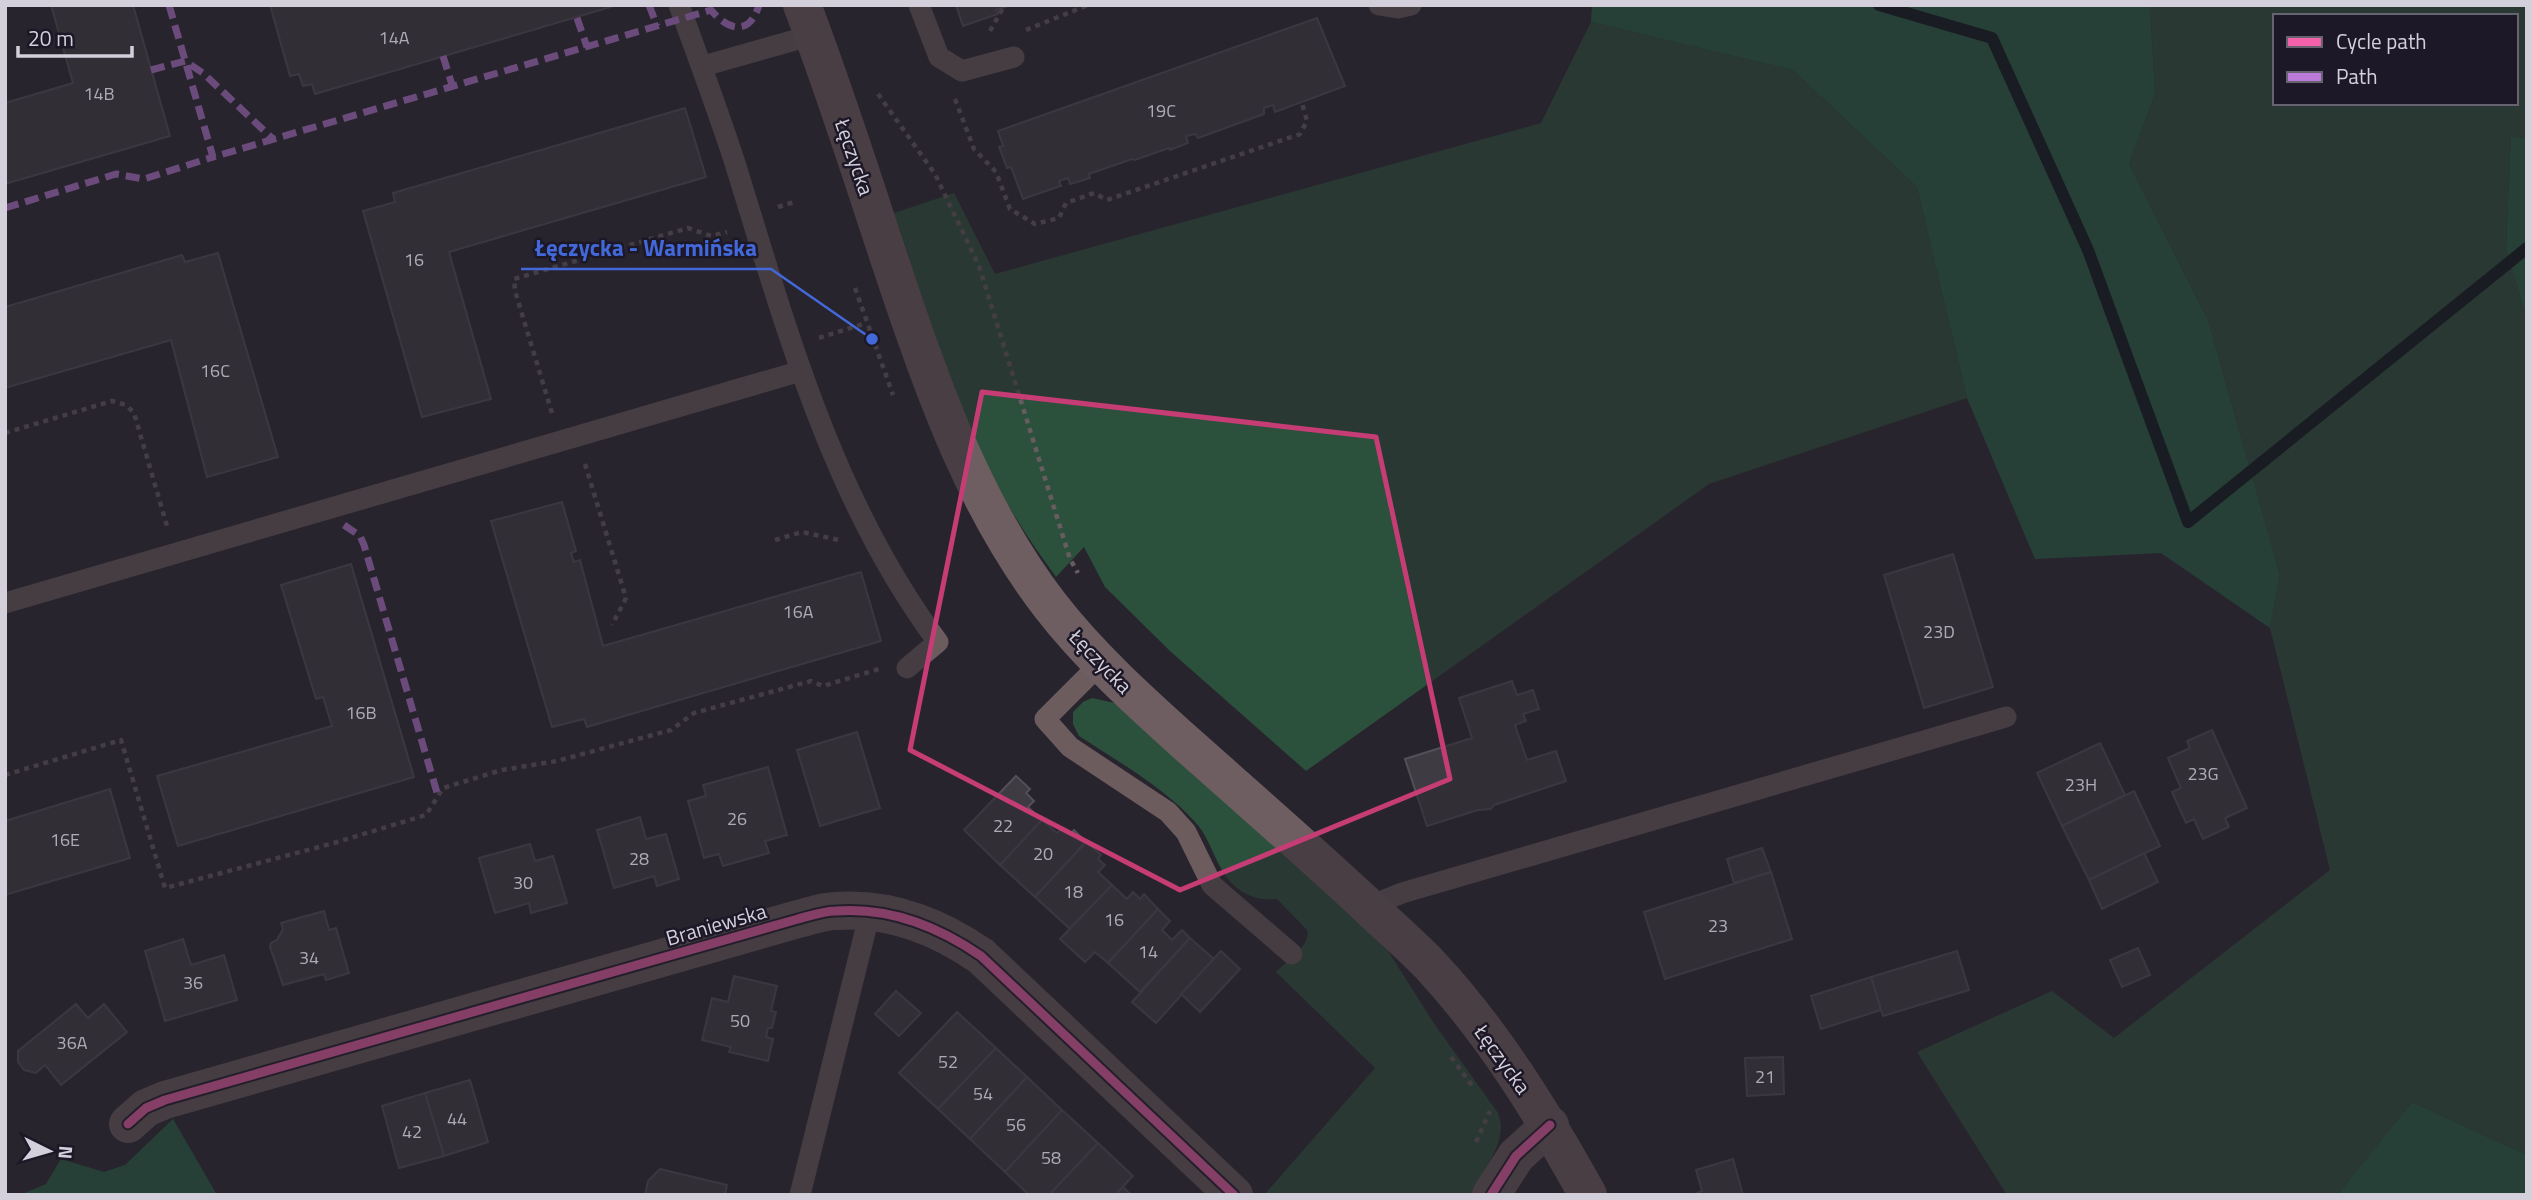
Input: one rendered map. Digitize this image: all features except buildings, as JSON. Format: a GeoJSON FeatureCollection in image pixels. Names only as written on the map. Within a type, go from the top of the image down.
{"type":"FeatureCollection","features":[{"type":"Feature","properties":{"kind":"main road","name":"Łęczycka"},"geometry":{"type":"LineString","coordinates":[[808,20],[915,335],[974,484],[1028,576],[1101,663],[1430,965],[1503,1057],[1550,1125],[1588,1195]]}},
{"type":"Feature","properties":{"kind":"street","name":"Braniewska"},"geometry":{"type":"LineString","coordinates":[[128,1124],[146,1108],[165,1100],[785,922],[835,911],[870,912],[907,919],[934,928],[959,940],[981,956],[1234,1195]]}},
{"type":"Feature","properties":{"kind":"street"},"geometry":{"type":"LineString","coordinates":[[1491,1195],[1520,1152],[1550,1125]]}},
{"type":"Feature","properties":{"kind":"lane"},"geometry":{"type":"LineString","coordinates":[[679,5],[703,66],[801,371],[835,459],[862,520],[890,570],[938,642],[907,668]]}},
{"type":"Feature","properties":{"kind":"lane"},"geometry":{"type":"LineString","coordinates":[[919,5],[939,57],[961,71],[1014,57]]}},
{"type":"Feature","properties":{"kind":"lane"},"geometry":{"type":"LineString","coordinates":[[1379,5],[1398,8],[1411,5]]}},
{"type":"Feature","properties":{"kind":"lane"},"geometry":{"type":"LineString","coordinates":[[703,66],[808,20]]}},
{"type":"Feature","properties":{"kind":"lane"},"geometry":{"type":"LineString","coordinates":[[5,603],[801,371]]}},
{"type":"Feature","properties":{"kind":"lane"},"geometry":{"type":"LineString","coordinates":[[1101,663],[1045,719],[1070,747],[1168,812],[1186,832],[1212,885],[1292,954]]}},
{"type":"Feature","properties":{"kind":"lane"},"geometry":{"type":"LineString","coordinates":[[1368,906],[1402,893],[2006,717]]}},
{"type":"Feature","properties":{"kind":"lane"},"geometry":{"type":"LineString","coordinates":[[800,1195],[870,912]]}},
{"type":"Feature","properties":{"kind":"path"},"geometry":{"type":"LineString","coordinates":[[985,39],[1003,8]]}},
{"type":"Feature","properties":{"kind":"path"},"geometry":{"type":"LineString","coordinates":[[875,90],[935,174],[979,266],[1070,559],[1082,578]]}},
{"type":"Feature","properties":{"kind":"path"},"geometry":{"type":"LineString","coordinates":[[953,94],[974,149],[996,172],[1010,208],[1035,224],[1059,218],[1066,203],[1084,196],[1094,193],[1107,200],[1300,134],[1307,121],[1302,103]]}},
{"type":"Feature","properties":{"kind":"path"},"geometry":{"type":"LineString","coordinates":[[554,419],[514,279],[688,228],[711,236],[739,228],[751,217],[797,201]]}},
{"type":"Feature","properties":{"kind":"path"},"geometry":{"type":"LineString","coordinates":[[5,433],[112,401],[126,405],[134,413],[168,530]]}},
{"type":"Feature","properties":{"kind":"path"},"geometry":{"type":"LineString","coordinates":[[583,456],[626,598],[612,625]]}},
{"type":"Feature","properties":{"kind":"path"},"geometry":{"type":"LineString","coordinates":[[775,540],[802,532],[849,542]]}},
{"type":"Feature","properties":{"kind":"path"},"geometry":{"type":"LineString","coordinates":[[5,775],[120,738],[166,888],[426,815],[443,788],[502,770],[557,761],[671,730],[695,713],[811,681],[823,686],[883,668]]}},
{"type":"Feature","properties":{"kind":"path"},"geometry":{"type":"LineString","coordinates":[[1445,1048],[1475,1090]]}},
{"type":"Feature","properties":{"kind":"path"},"geometry":{"type":"LineString","coordinates":[[1483,1101],[1520,1152]]}},
{"type":"Feature","properties":{"kind":"highlighted area"},"geometry":{"type":"Polygon","coordinates":[[[982,392],[1376,437],[1450,779],[1180,890],[910,750],[982,392]]]}},
{"type":"Feature","properties":{"kind":"green space"},"geometry":{"type":"Polygon","coordinates":[[[1592,5],[2150,5],[2155,94],[2129,164],[2208,320],[2280,575],[2270,628],[2161,553],[2035,559],[1967,398],[1917,187],[1793,70],[1591,22],[1592,5]]]}},
{"type":"Feature","properties":{"kind":"green space"},"geometry":{"type":"Polygon","coordinates":[[[2150,5],[2527,5],[2527,139],[2511,136],[2506,249],[2527,319],[2527,1155],[2412,1102],[2337,1195],[2007,1195],[1917,1052],[2052,991],[2114,1038],[2330,870],[2270,628],[2280,575],[2208,320],[2129,164],[2155,94],[2150,5]]]}},
{"type":"Feature","properties":{"kind":"green space"},"geometry":{"type":"Polygon","coordinates":[[[1591,22],[1793,70],[1917,187],[1967,398],[1709,484],[1306,771],[1170,651],[1105,587],[1084,547],[1056,577],[1009,507],[966,418],[894,213],[954,193],[995,274],[1541,123],[1591,22]]]}},
{"type":"Feature","properties":{"kind":"green space"},"geometry":{"type":"Polygon","coordinates":[[[2511,136],[2527,139],[2527,319],[2506,249],[2511,136]]]}},
{"type":"Feature","properties":{"kind":"green space"},"geometry":{"type":"Polygon","coordinates":[[[1092,698],[1115,703],[1385,946],[1433,1022],[1498,1113],[1501,1124],[1498,1145],[1474,1195],[1264,1195],[1375,1068],[1276,972],[1302,947],[1307,930],[1277,899],[1256,898],[1237,888],[1224,874],[1197,824],[1184,811],[1141,776],[1079,736],[1073,724],[1073,712],[1083,702],[1092,698]]]}},
{"type":"Feature","properties":{"kind":"green space"},"geometry":{"type":"Polygon","coordinates":[[[2412,1102],[2527,1155],[2527,1195],[2337,1195],[2412,1102]]]}},
{"type":"Feature","properties":{"kind":"green space"},"geometry":{"type":"Polygon","coordinates":[[[173,1119],[217,1195],[20,1195],[46,1184],[61,1159],[104,1172],[125,1165],[173,1119]]]}},
{"type":"Feature","properties":{"kind":"waterway"},"geometry":{"type":"LineString","coordinates":[[1879,5],[1992,38],[2088,250],[2188,522],[2527,248]]}},
{"type":"Feature","properties":{"kind":"marked path"},"geometry":{"type":"LineString","coordinates":[[169,5],[213,157],[711,10],[731,26],[744,26],[750,22],[759,5]]}},
{"type":"Feature","properties":{"kind":"marked path"},"geometry":{"type":"LineString","coordinates":[[649,5],[657,26]]}},
{"type":"Feature","properties":{"kind":"marked path"},"geometry":{"type":"LineString","coordinates":[[577,18],[587,47]]}},
{"type":"Feature","properties":{"kind":"marked path"},"geometry":{"type":"LineString","coordinates":[[443,56],[453,88]]}},
{"type":"Feature","properties":{"kind":"marked path"},"geometry":{"type":"LineString","coordinates":[[151,70],[185,61],[203,73],[274,140]]}},
{"type":"Feature","properties":{"kind":"marked path"},"geometry":{"type":"LineString","coordinates":[[5,208],[116,174],[144,179],[213,157]]}},
{"type":"Feature","properties":{"kind":"marked path"},"geometry":{"type":"LineString","coordinates":[[344,525],[360,536],[364,545],[438,796]]}},
{"type":"Feature","properties":{"kind":"cycle path"},"geometry":{"type":"LineString","coordinates":[[128,1124],[146,1108],[165,1100],[812,915],[831,911],[875,912],[931,928],[981,956],[1234,1195]]}},
{"type":"Feature","properties":{"kind":"cycle path"},"geometry":{"type":"LineString","coordinates":[[1491,1195],[1516,1156],[1550,1125]]}},
{"type":"Feature","properties":{"kind":"place","name":"Łęczycka - Warmińska"},"geometry":{"type":"Point","coordinates":[872,339]}}]}
